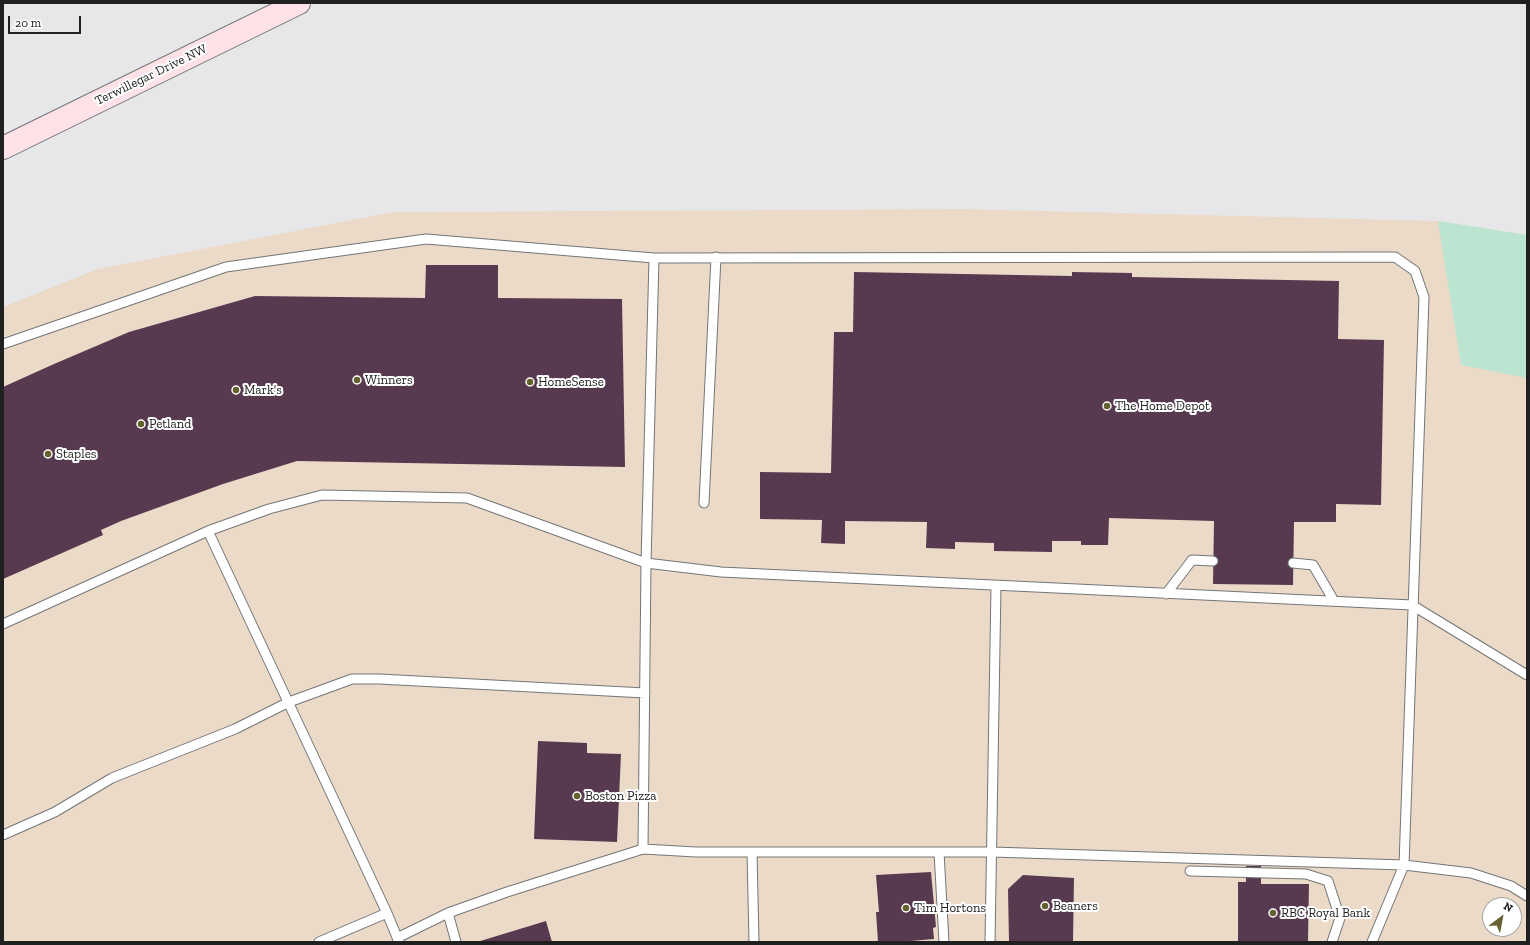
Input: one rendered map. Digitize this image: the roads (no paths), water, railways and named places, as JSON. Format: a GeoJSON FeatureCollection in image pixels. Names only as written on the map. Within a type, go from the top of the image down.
{"type":"FeatureCollection","features":[{"type":"Feature","properties":{"kind":"main road","name":"Terwillegar Drive NW"},"geometry":{"type":"LineString","coordinates":[[3,148],[299,3]]}},
{"type":"Feature","properties":{"kind":"lane"},"geometry":{"type":"LineString","coordinates":[[3,344],[226,267],[426,239],[654,258],[1395,257],[1415,271],[1424,297],[1404,865],[1372,942]]}},
{"type":"Feature","properties":{"kind":"lane"},"geometry":{"type":"LineString","coordinates":[[704,502],[716,257]]}},
{"type":"Feature","properties":{"kind":"lane"},"geometry":{"type":"LineString","coordinates":[[643,849],[646,563],[654,258]]}},
{"type":"Feature","properties":{"kind":"lane"},"geometry":{"type":"LineString","coordinates":[[3,624],[208,531],[269,509],[322,495],[467,498],[646,563],[721,572],[1412,605],[1527,675]]}},
{"type":"Feature","properties":{"kind":"lane"},"geometry":{"type":"LineString","coordinates":[[208,531],[289,702],[387,913],[398,940],[448,913],[507,892],[643,849],[696,852],[992,852],[1404,865],[1471,873],[1510,886],[1527,896]]}},
{"type":"Feature","properties":{"kind":"lane"},"geometry":{"type":"LineString","coordinates":[[1166,594],[1192,560],[1213,561]]}},
{"type":"Feature","properties":{"kind":"lane"},"geometry":{"type":"LineString","coordinates":[[1293,563],[1313,565],[1334,601]]}},
{"type":"Feature","properties":{"kind":"lane"},"geometry":{"type":"LineString","coordinates":[[990,942],[996,586]]}},
{"type":"Feature","properties":{"kind":"lane"},"geometry":{"type":"LineString","coordinates":[[3,836],[54,812],[112,778],[235,729],[289,702],[352,679],[379,679],[645,693]]}},
{"type":"Feature","properties":{"kind":"lane"},"geometry":{"type":"LineString","coordinates":[[752,852],[754,942]]}},
{"type":"Feature","properties":{"kind":"lane"},"geometry":{"type":"LineString","coordinates":[[940,852],[944,942]]}},
{"type":"Feature","properties":{"kind":"lane"},"geometry":{"type":"LineString","coordinates":[[1190,871],[1306,874],[1328,881],[1340,918],[1332,942]]}},
{"type":"Feature","properties":{"kind":"lane"},"geometry":{"type":"LineString","coordinates":[[319,942],[334,939],[387,913]]}},
{"type":"Feature","properties":{"kind":"lane"},"geometry":{"type":"LineString","coordinates":[[448,913],[456,942]]}},
{"type":"Feature","properties":{"kind":"place","name":"Winners"},"geometry":{"type":"Point","coordinates":[357,380]}},
{"type":"Feature","properties":{"kind":"place","name":"HomeSense"},"geometry":{"type":"Point","coordinates":[530,382]}},
{"type":"Feature","properties":{"kind":"place","name":"Mark's"},"geometry":{"type":"Point","coordinates":[236,390]}},
{"type":"Feature","properties":{"kind":"place","name":"The Home Depot"},"geometry":{"type":"Point","coordinates":[1107,406]}},
{"type":"Feature","properties":{"kind":"place","name":"Petland"},"geometry":{"type":"Point","coordinates":[141,424]}},
{"type":"Feature","properties":{"kind":"place","name":"Staples"},"geometry":{"type":"Point","coordinates":[48,454]}},
{"type":"Feature","properties":{"kind":"place","name":"Boston Pizza"},"geometry":{"type":"Point","coordinates":[577,796]}},
{"type":"Feature","properties":{"kind":"place","name":"Beaners"},"geometry":{"type":"Point","coordinates":[1045,906]}},
{"type":"Feature","properties":{"kind":"place","name":"Tim Hortons"},"geometry":{"type":"Point","coordinates":[906,908]}},
{"type":"Feature","properties":{"kind":"place","name":"RBC Royal Bank"},"geometry":{"type":"Point","coordinates":[1273,913]}}]}
